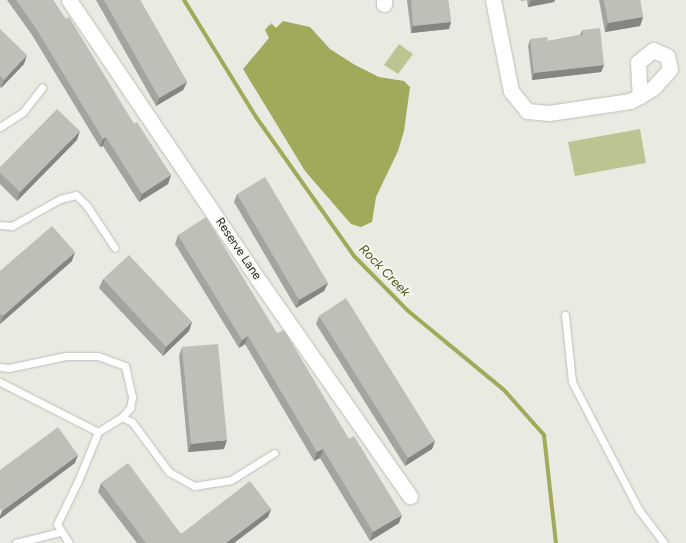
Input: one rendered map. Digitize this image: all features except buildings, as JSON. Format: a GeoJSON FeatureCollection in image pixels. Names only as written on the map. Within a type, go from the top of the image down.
{"type":"FeatureCollection","features":[{"type":"Feature","properties":{"kind":"street","name":"Reserve Lane"},"geometry":{"type":"LineString","coordinates":[[69,0],[262,285],[410,496]]}},
{"type":"Feature","properties":{"kind":"street"},"geometry":{"type":"LineString","coordinates":[[493,0],[511,91],[528,111],[556,112],[630,101],[640,96]]}},
{"type":"Feature","properties":{"kind":"lane"},"geometry":{"type":"LineString","coordinates":[[0,127],[23,112],[42,88]]}},
{"type":"Feature","properties":{"kind":"lane"},"geometry":{"type":"LineString","coordinates":[[0,225],[12,226],[60,199],[76,195],[87,206],[116,248]]}},
{"type":"Feature","properties":{"kind":"lane"},"geometry":{"type":"LineString","coordinates":[[565,315],[572,382],[639,510],[664,543]]}},
{"type":"Feature","properties":{"kind":"lane"},"geometry":{"type":"LineString","coordinates":[[0,367],[9,368],[66,356],[98,356],[125,366],[132,396],[130,408],[122,417],[98,432],[78,481],[57,524],[60,532],[69,543]]}},
{"type":"Feature","properties":{"kind":"lane"},"geometry":{"type":"LineString","coordinates":[[0,382],[98,432]]}},
{"type":"Feature","properties":{"kind":"lane"},"geometry":{"type":"LineString","coordinates":[[122,417],[132,422],[169,472],[194,486],[231,480],[274,453]]}},
{"type":"Feature","properties":{"kind":"lane"},"geometry":{"type":"LineString","coordinates":[[16,543],[60,532]]}},
{"type":"Feature","properties":{"kind":"shaded area"},"geometry":{"type":"Polygon","coordinates":[[[283,21],[310,27],[330,49],[355,65],[379,77],[404,81],[410,87],[404,131],[398,151],[376,197],[372,222],[361,227],[351,224],[305,171],[243,69],[269,38],[265,30],[270,24],[270,27],[271,23],[276,28],[283,21]]]}},
{"type":"Feature","properties":{"kind":"shaded area"},"geometry":{"type":"Polygon","coordinates":[[[399,44],[413,54],[398,74],[384,65],[399,44]]]}},
{"type":"Feature","properties":{"kind":"shaded area"},"geometry":{"type":"Polygon","coordinates":[[[640,129],[646,163],[575,176],[568,142],[640,129]]]}},
{"type":"Feature","properties":{"kind":"waterway","name":"Rock Creek"},"geometry":{"type":"LineString","coordinates":[[184,0],[256,117],[354,256],[407,310],[503,389],[544,435],[556,543]]}}]}
